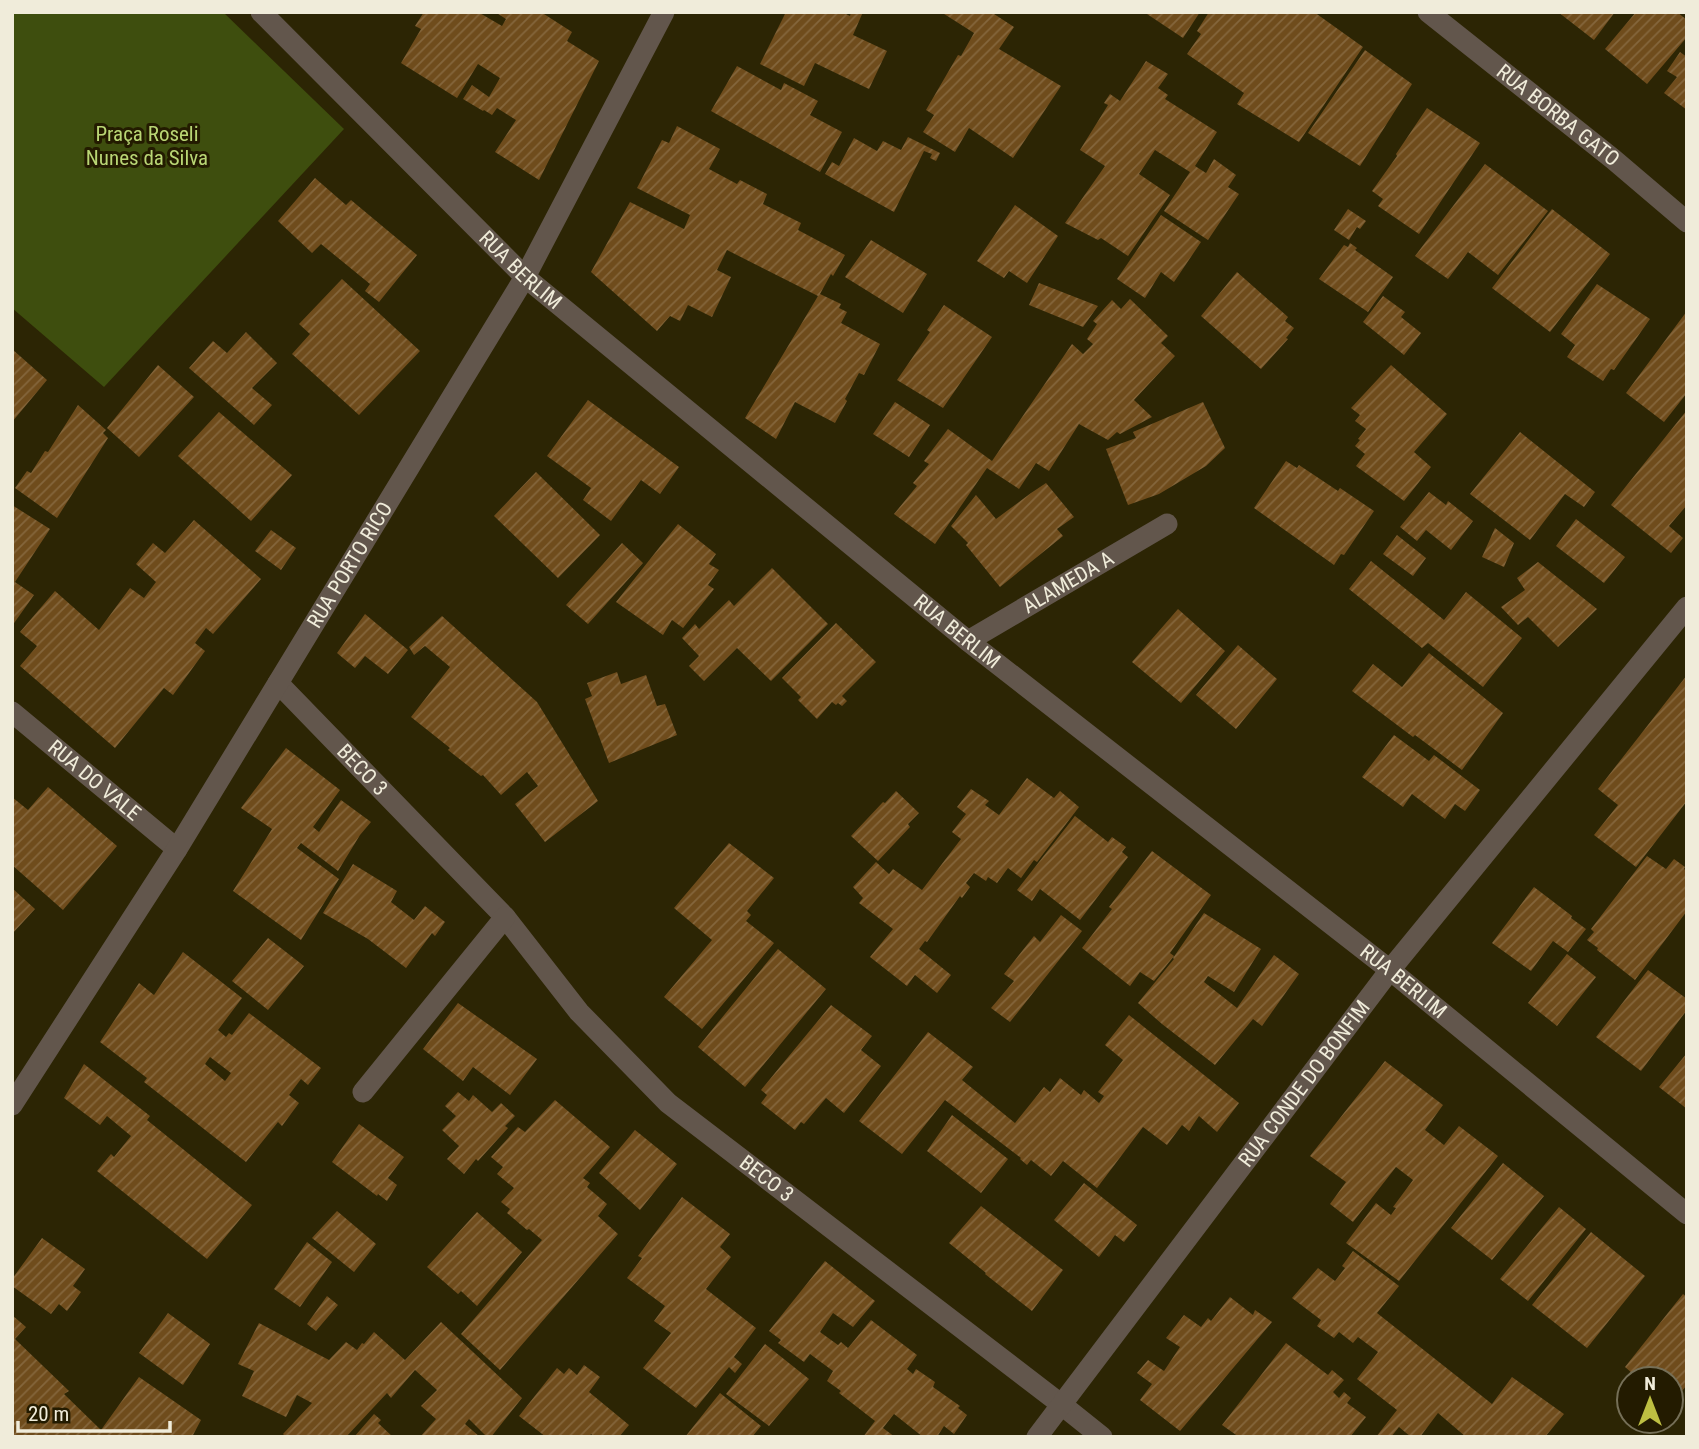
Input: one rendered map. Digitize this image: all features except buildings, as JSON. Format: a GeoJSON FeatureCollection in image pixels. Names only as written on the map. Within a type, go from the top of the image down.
{"type":"FeatureCollection","features":[{"type":"Feature","properties":{"kind":"street","name":"RUA BERLIM"},"geometry":{"type":"LineString","coordinates":[[261,12],[524,278],[968,641],[1391,970],[1687,1214]]}},
{"type":"Feature","properties":{"kind":"street","name":"RUA PORTO RICO"},"geometry":{"type":"LineString","coordinates":[[12,1105],[177,849],[524,278],[664,12]]}},
{"type":"Feature","properties":{"kind":"street","name":"RUA BORBA GATO"},"geometry":{"type":"LineString","coordinates":[[1428,12],[1613,159],[1687,222]]}},
{"type":"Feature","properties":{"kind":"street","name":"ALAMEDA A"},"geometry":{"type":"LineString","coordinates":[[968,641],[1167,524]]}},
{"type":"Feature","properties":{"kind":"street","name":"RUA CONDE DO BONFIM"},"geometry":{"type":"LineString","coordinates":[[1037,1437],[1391,970],[1687,607]]}},
{"type":"Feature","properties":{"kind":"street","name":"BECO 3"},"geometry":{"type":"LineString","coordinates":[[278,683],[505,917],[579,1012],[668,1103],[1102,1437]]}},
{"type":"Feature","properties":{"kind":"street","name":"RUA DO VALE"},"geometry":{"type":"LineString","coordinates":[[12,712],[177,849]]}},
{"type":"Feature","properties":{"kind":"street"},"geometry":{"type":"LineString","coordinates":[[363,1092],[505,917]]}},
{"type":"Feature","properties":{"kind":"green space","name":"Praça Roseli Nunes da Silva"},"geometry":{"type":"Polygon","coordinates":[[[12,12],[223,12],[344,129],[104,387],[12,308],[12,12]]]}}]}
